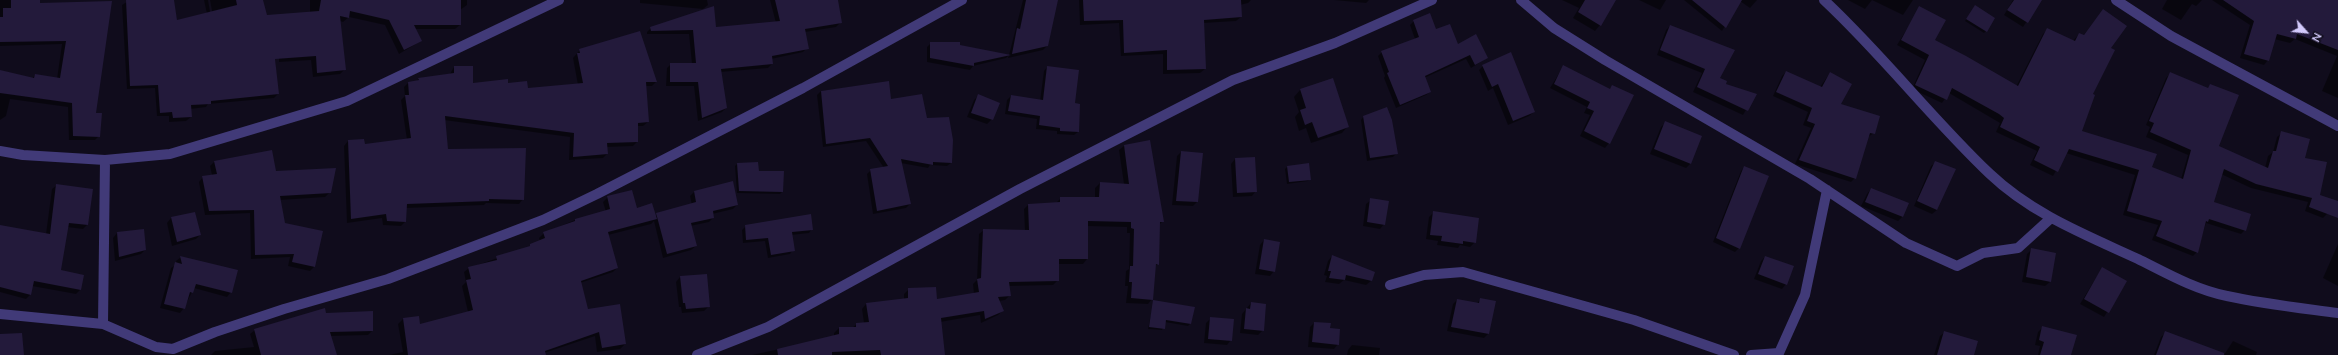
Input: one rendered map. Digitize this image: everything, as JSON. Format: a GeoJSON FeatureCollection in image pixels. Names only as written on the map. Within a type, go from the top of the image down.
{"type":"FeatureCollection","features":[{"type":"Feature","properties":{"kind":"street"},"geometry":{"type":"LineString","coordinates":[[0,152],[23,155],[105,160],[170,154],[347,101],[559,0]]}},
{"type":"Feature","properties":{"kind":"street"},"geometry":{"type":"LineString","coordinates":[[0,314],[103,324],[156,347],[173,349],[215,332],[284,309],[388,279],[543,220],[803,88],[962,0]]}},
{"type":"Feature","properties":{"kind":"street"},"geometry":{"type":"LineString","coordinates":[[697,355],[768,327],[1020,189],[1233,80],[1335,43],[1432,0]]}},
{"type":"Feature","properties":{"kind":"street"},"geometry":{"type":"LineString","coordinates":[[1521,0],[1554,28],[1605,60],[1762,150],[1827,190],[1906,243],[1957,266],[1983,253],[2018,248],[2051,218]]}},
{"type":"Feature","properties":{"kind":"street"},"geometry":{"type":"LineString","coordinates":[[1824,0],[1870,44],[1956,140],[1991,175],[2027,204],[2051,218],[2190,283],[2226,296],[2338,313]]}},
{"type":"Feature","properties":{"kind":"street"},"geometry":{"type":"LineString","coordinates":[[2116,0],[2171,36],[2338,126]]}},
{"type":"Feature","properties":{"kind":"street"},"geometry":{"type":"LineString","coordinates":[[103,324],[105,160]]}},
{"type":"Feature","properties":{"kind":"street"},"geometry":{"type":"LineString","coordinates":[[1751,355],[1779,353],[1805,295],[1827,190]]}},
{"type":"Feature","properties":{"kind":"street"},"geometry":{"type":"LineString","coordinates":[[1390,285],[1424,275],[1463,272],[1634,320],[1734,355]]}},
{"type":"Feature","properties":{"kind":"building"},"geometry":{"type":"Polygon","coordinates":[[[11,0],[40,0],[40,3],[112,1],[96,113],[102,113],[100,137],[73,136],[72,103],[0,93],[0,70],[34,78],[35,74],[60,78],[66,41],[0,42],[0,17],[3,17],[3,8],[11,8],[11,0]]]}},
{"type":"Feature","properties":{"kind":"building"},"geometry":{"type":"Polygon","coordinates":[[[126,0],[174,0],[177,20],[237,5],[236,0],[263,0],[267,15],[319,11],[321,0],[461,0],[461,25],[414,25],[422,41],[404,50],[389,20],[350,11],[349,18],[340,16],[346,70],[317,73],[316,56],[275,59],[279,94],[211,101],[211,104],[191,105],[192,117],[173,118],[172,112],[160,113],[158,85],[130,86],[126,0]]]}},
{"type":"Feature","properties":{"kind":"building"},"geometry":{"type":"Polygon","coordinates":[[[775,0],[838,0],[842,23],[805,29],[809,49],[772,56],[773,64],[721,69],[727,108],[702,118],[698,82],[670,82],[670,63],[696,63],[693,30],[651,31],[650,27],[714,6],[716,27],[780,21],[775,0]]]}},
{"type":"Feature","properties":{"kind":"building"},"geometry":{"type":"Polygon","coordinates":[[[1026,0],[1058,0],[1048,46],[1012,54],[1017,28],[1020,29],[1026,0]]]}},
{"type":"Feature","properties":{"kind":"building"},"geometry":{"type":"Polygon","coordinates":[[[1083,0],[1241,0],[1242,17],[1204,20],[1206,69],[1167,70],[1167,50],[1124,53],[1123,20],[1084,21],[1083,0]]]}},
{"type":"Feature","properties":{"kind":"building"},"geometry":{"type":"Polygon","coordinates":[[[1585,0],[1616,0],[1601,26],[1578,12],[1585,0]]]}},
{"type":"Feature","properties":{"kind":"building"},"geometry":{"type":"Polygon","coordinates":[[[1692,0],[1742,0],[1726,28],[1692,0]]]}},
{"type":"Feature","properties":{"kind":"building"},"geometry":{"type":"Polygon","coordinates":[[[2014,0],[2042,0],[2028,23],[2007,10],[2014,0]]]}},
{"type":"Feature","properties":{"kind":"building"},"geometry":{"type":"Polygon","coordinates":[[[2223,0],[2338,0],[2338,50],[2297,34],[2296,39],[2277,34],[2269,61],[2244,54],[2254,21],[2223,0]]]}},
{"type":"Feature","properties":{"kind":"building"},"geometry":{"type":"Polygon","coordinates":[[[1975,5],[1995,18],[1987,32],[1966,19],[1975,5]]]}},
{"type":"Feature","properties":{"kind":"building"},"geometry":{"type":"Polygon","coordinates":[[[1919,6],[1946,20],[1935,40],[2018,86],[2047,28],[2075,41],[2079,33],[2084,35],[2103,9],[2127,26],[2111,48],[2115,50],[2093,94],[2095,95],[2082,131],[2157,154],[2152,167],[2183,179],[2191,150],[2150,132],[2154,123],[2149,121],[2170,72],[2208,88],[2210,84],[2239,95],[2219,146],[2268,168],[2273,151],[2276,151],[2281,131],[2310,139],[2305,158],[2327,162],[2320,195],[2338,201],[2338,218],[2309,207],[2312,198],[2256,184],[2224,169],[2214,202],[2251,214],[2246,231],[2209,219],[2208,222],[2206,221],[2198,253],[2156,236],[2162,221],[2127,211],[2139,170],[2069,149],[2058,172],[2034,160],[2040,147],[2000,127],[2004,118],[1999,114],[1952,88],[1947,100],[1915,85],[1929,55],[1901,40],[1919,6]]]}},
{"type":"Feature","properties":{"kind":"building"},"geometry":{"type":"Polygon","coordinates":[[[1430,13],[1436,29],[1450,24],[1458,44],[1476,34],[1488,58],[1475,65],[1470,55],[1425,76],[1431,92],[1400,105],[1387,73],[1389,72],[1381,51],[1419,37],[1413,20],[1430,13]]]}},
{"type":"Feature","properties":{"kind":"building"},"geometry":{"type":"Polygon","coordinates":[[[1670,25],[1735,50],[1720,78],[1727,81],[1726,84],[1757,94],[1748,111],[1697,87],[1705,69],[1660,50],[1670,25]]]}},
{"type":"Feature","properties":{"kind":"building"},"geometry":{"type":"Polygon","coordinates":[[[640,31],[657,82],[646,82],[649,122],[638,123],[638,142],[607,143],[608,154],[573,157],[574,133],[445,116],[448,149],[526,148],[524,200],[489,199],[489,201],[407,204],[406,222],[387,221],[386,214],[351,219],[348,140],[364,139],[365,144],[411,138],[405,95],[409,95],[408,82],[419,80],[418,78],[454,73],[454,66],[473,66],[473,83],[508,79],[508,83],[527,81],[528,88],[583,83],[577,53],[580,53],[579,49],[640,31]]]}},
{"type":"Feature","properties":{"kind":"building"},"geometry":{"type":"Polygon","coordinates":[[[930,42],[960,42],[960,45],[1011,55],[974,63],[974,66],[930,58],[930,42]]]}},
{"type":"Feature","properties":{"kind":"building"},"geometry":{"type":"Polygon","coordinates":[[[1511,52],[1535,112],[1513,121],[1498,84],[1492,87],[1482,65],[1511,52]]]}},
{"type":"Feature","properties":{"kind":"building"},"geometry":{"type":"Polygon","coordinates":[[[1563,65],[1610,89],[1612,85],[1634,95],[1610,144],[1584,131],[1594,111],[1587,108],[1590,102],[1554,84],[1563,65]]]}},
{"type":"Feature","properties":{"kind":"building"},"geometry":{"type":"Polygon","coordinates":[[[1047,66],[1079,70],[1075,103],[1080,104],[1079,132],[1060,131],[1060,128],[1039,125],[1040,116],[1008,111],[1011,95],[1043,100],[1047,66]]]}},
{"type":"Feature","properties":{"kind":"building"},"geometry":{"type":"Polygon","coordinates":[[[1786,71],[1822,87],[1830,72],[1852,84],[1841,104],[1880,116],[1875,134],[1870,133],[1856,179],[1799,160],[1815,124],[1807,121],[1812,108],[1776,92],[1786,71]]]}},
{"type":"Feature","properties":{"kind":"building"},"geometry":{"type":"Polygon","coordinates":[[[1333,78],[1349,127],[1318,138],[1312,122],[1305,125],[1300,110],[1306,108],[1300,89],[1333,78]]]}},
{"type":"Feature","properties":{"kind":"building"},"geometry":{"type":"Polygon","coordinates":[[[889,81],[891,99],[922,94],[927,118],[949,117],[953,140],[952,163],[933,162],[933,165],[901,159],[911,204],[877,211],[870,169],[888,166],[870,138],[826,144],[821,91],[889,81]]]}},
{"type":"Feature","properties":{"kind":"building"},"geometry":{"type":"Polygon","coordinates":[[[978,94],[1000,103],[993,120],[971,113],[978,94]]]}},
{"type":"Feature","properties":{"kind":"building"},"geometry":{"type":"Polygon","coordinates":[[[1387,107],[1392,120],[1398,154],[1370,158],[1363,116],[1387,107]]]}},
{"type":"Feature","properties":{"kind":"building"},"geometry":{"type":"Polygon","coordinates":[[[1665,121],[1702,136],[1691,164],[1654,149],[1665,121]]]}},
{"type":"Feature","properties":{"kind":"building"},"geometry":{"type":"Polygon","coordinates":[[[1150,140],[1164,222],[1160,222],[1159,265],[1156,264],[1153,300],[1131,298],[1132,282],[1129,282],[1130,266],[1133,266],[1134,229],[1131,228],[1131,222],[1088,221],[1088,259],[1059,259],[1059,281],[1009,282],[1011,296],[998,297],[1004,311],[985,319],[984,311],[941,318],[945,355],[881,355],[880,350],[832,352],[832,355],[778,355],[777,349],[839,334],[839,327],[856,327],[856,323],[869,322],[866,303],[908,298],[908,288],[936,287],[937,299],[979,292],[977,279],[981,278],[983,229],[1029,230],[1028,204],[1060,202],[1060,197],[1099,197],[1100,182],[1129,184],[1124,145],[1150,140]]]}},
{"type":"Feature","properties":{"kind":"building"},"geometry":{"type":"Polygon","coordinates":[[[272,150],[276,171],[336,168],[331,193],[280,196],[285,223],[323,231],[315,267],[292,262],[294,254],[255,255],[254,210],[209,211],[202,176],[217,174],[214,161],[272,150]]]}},
{"type":"Feature","properties":{"kind":"building"},"geometry":{"type":"Polygon","coordinates":[[[1181,151],[1203,153],[1198,202],[1176,201],[1181,151]]]}},
{"type":"Feature","properties":{"kind":"building"},"geometry":{"type":"Polygon","coordinates":[[[1255,157],[1257,192],[1237,193],[1235,158],[1255,157]]]}},
{"type":"Feature","properties":{"kind":"building"},"geometry":{"type":"Polygon","coordinates":[[[1935,161],[1956,169],[1937,210],[1917,201],[1935,161]]]}},
{"type":"Feature","properties":{"kind":"building"},"geometry":{"type":"Polygon","coordinates":[[[758,162],[759,171],[784,171],[783,192],[739,191],[737,163],[758,162]]]}},
{"type":"Feature","properties":{"kind":"building"},"geometry":{"type":"Polygon","coordinates":[[[1309,163],[1311,180],[1289,182],[1287,166],[1309,163]]]}},
{"type":"Feature","properties":{"kind":"building"},"geometry":{"type":"Polygon","coordinates":[[[1744,166],[1769,176],[1740,249],[1716,238],[1744,166]]]}},
{"type":"Feature","properties":{"kind":"building"},"geometry":{"type":"Polygon","coordinates":[[[733,181],[738,205],[713,211],[714,218],[691,223],[697,246],[667,254],[656,213],[696,202],[694,191],[733,181]]]}},
{"type":"Feature","properties":{"kind":"building"},"geometry":{"type":"Polygon","coordinates":[[[56,184],[93,189],[88,225],[69,223],[61,270],[84,275],[81,290],[34,281],[31,295],[0,287],[0,225],[50,234],[56,184]]]}},
{"type":"Feature","properties":{"kind":"building"},"geometry":{"type":"Polygon","coordinates":[[[1871,188],[1909,203],[1903,217],[1865,202],[1871,188]]]}},
{"type":"Feature","properties":{"kind":"building"},"geometry":{"type":"Polygon","coordinates":[[[632,190],[637,208],[652,203],[657,219],[608,232],[618,268],[581,281],[588,309],[620,304],[626,344],[602,348],[599,332],[545,351],[546,355],[408,355],[403,318],[419,316],[420,324],[473,310],[466,280],[471,279],[468,267],[497,260],[496,256],[530,246],[530,244],[545,238],[543,232],[575,221],[575,219],[610,209],[607,196],[632,190]]]}},
{"type":"Feature","properties":{"kind":"building"},"geometry":{"type":"Polygon","coordinates":[[[1370,198],[1389,201],[1385,225],[1367,222],[1370,198]]]}},
{"type":"Feature","properties":{"kind":"building"},"geometry":{"type":"Polygon","coordinates":[[[1433,211],[1479,218],[1476,243],[1463,241],[1463,244],[1441,241],[1442,236],[1430,235],[1433,211]]]}},
{"type":"Feature","properties":{"kind":"building"},"geometry":{"type":"Polygon","coordinates":[[[195,212],[201,235],[177,242],[171,217],[195,212]]]}},
{"type":"Feature","properties":{"kind":"building"},"geometry":{"type":"Polygon","coordinates":[[[811,214],[813,230],[792,232],[795,251],[771,255],[768,238],[746,240],[745,225],[811,214]]]}},
{"type":"Feature","properties":{"kind":"building"},"geometry":{"type":"Polygon","coordinates":[[[144,229],[146,250],[119,257],[117,232],[144,229]]]}},
{"type":"Feature","properties":{"kind":"building"},"geometry":{"type":"Polygon","coordinates":[[[1264,239],[1280,242],[1275,272],[1259,269],[1264,239]]]}},
{"type":"Feature","properties":{"kind":"building"},"geometry":{"type":"Polygon","coordinates":[[[2031,248],[2056,253],[2051,282],[2026,277],[2031,248]]]}},
{"type":"Feature","properties":{"kind":"building"},"geometry":{"type":"Polygon","coordinates":[[[1332,255],[1375,272],[1372,281],[1346,275],[1345,280],[1329,278],[1331,271],[1328,271],[1332,255]]]}},
{"type":"Feature","properties":{"kind":"building"},"geometry":{"type":"Polygon","coordinates":[[[180,256],[238,270],[232,293],[196,284],[193,293],[190,292],[185,309],[164,304],[175,262],[182,264],[180,256]]]}},
{"type":"Feature","properties":{"kind":"building"},"geometry":{"type":"Polygon","coordinates":[[[1765,256],[1794,266],[1787,285],[1758,274],[1765,256]]]}},
{"type":"Feature","properties":{"kind":"building"},"geometry":{"type":"Polygon","coordinates":[[[2102,267],[2127,281],[2109,313],[2084,299],[2102,267]]]}},
{"type":"Feature","properties":{"kind":"building"},"geometry":{"type":"Polygon","coordinates":[[[707,274],[710,307],[686,309],[685,303],[683,303],[680,276],[707,274]]]}},
{"type":"Feature","properties":{"kind":"building"},"geometry":{"type":"Polygon","coordinates":[[[1480,298],[1496,301],[1489,334],[1451,327],[1457,299],[1479,303],[1480,298]]]}},
{"type":"Feature","properties":{"kind":"building"},"geometry":{"type":"Polygon","coordinates":[[[1153,300],[1195,307],[1191,324],[1166,320],[1165,329],[1149,327],[1153,300]]]}},
{"type":"Feature","properties":{"kind":"building"},"geometry":{"type":"Polygon","coordinates":[[[1251,302],[1266,304],[1264,331],[1244,329],[1246,308],[1250,309],[1251,302]]]}},
{"type":"Feature","properties":{"kind":"building"},"geometry":{"type":"Polygon","coordinates":[[[325,308],[326,313],[373,311],[373,331],[330,332],[337,355],[261,355],[254,329],[325,308]]]}},
{"type":"Feature","properties":{"kind":"building"},"geometry":{"type":"Polygon","coordinates":[[[1210,317],[1234,319],[1232,341],[1208,339],[1210,317]]]}},
{"type":"Feature","properties":{"kind":"building"},"geometry":{"type":"Polygon","coordinates":[[[1314,322],[1331,323],[1330,328],[1340,329],[1339,345],[1312,342],[1314,322]]]}},
{"type":"Feature","properties":{"kind":"building"},"geometry":{"type":"Polygon","coordinates":[[[2042,326],[2077,335],[2071,355],[2040,355],[2044,342],[2039,340],[2042,326]]]}},
{"type":"Feature","properties":{"kind":"building"},"geometry":{"type":"Polygon","coordinates":[[[1944,331],[1978,341],[1974,355],[1937,355],[1944,331]]]}},
{"type":"Feature","properties":{"kind":"building"},"geometry":{"type":"Polygon","coordinates":[[[2165,331],[2224,353],[2224,355],[2156,355],[2165,331]]]}},
{"type":"Feature","properties":{"kind":"building"},"geometry":{"type":"Polygon","coordinates":[[[22,333],[24,355],[0,355],[0,334],[22,333]]]}}]}
